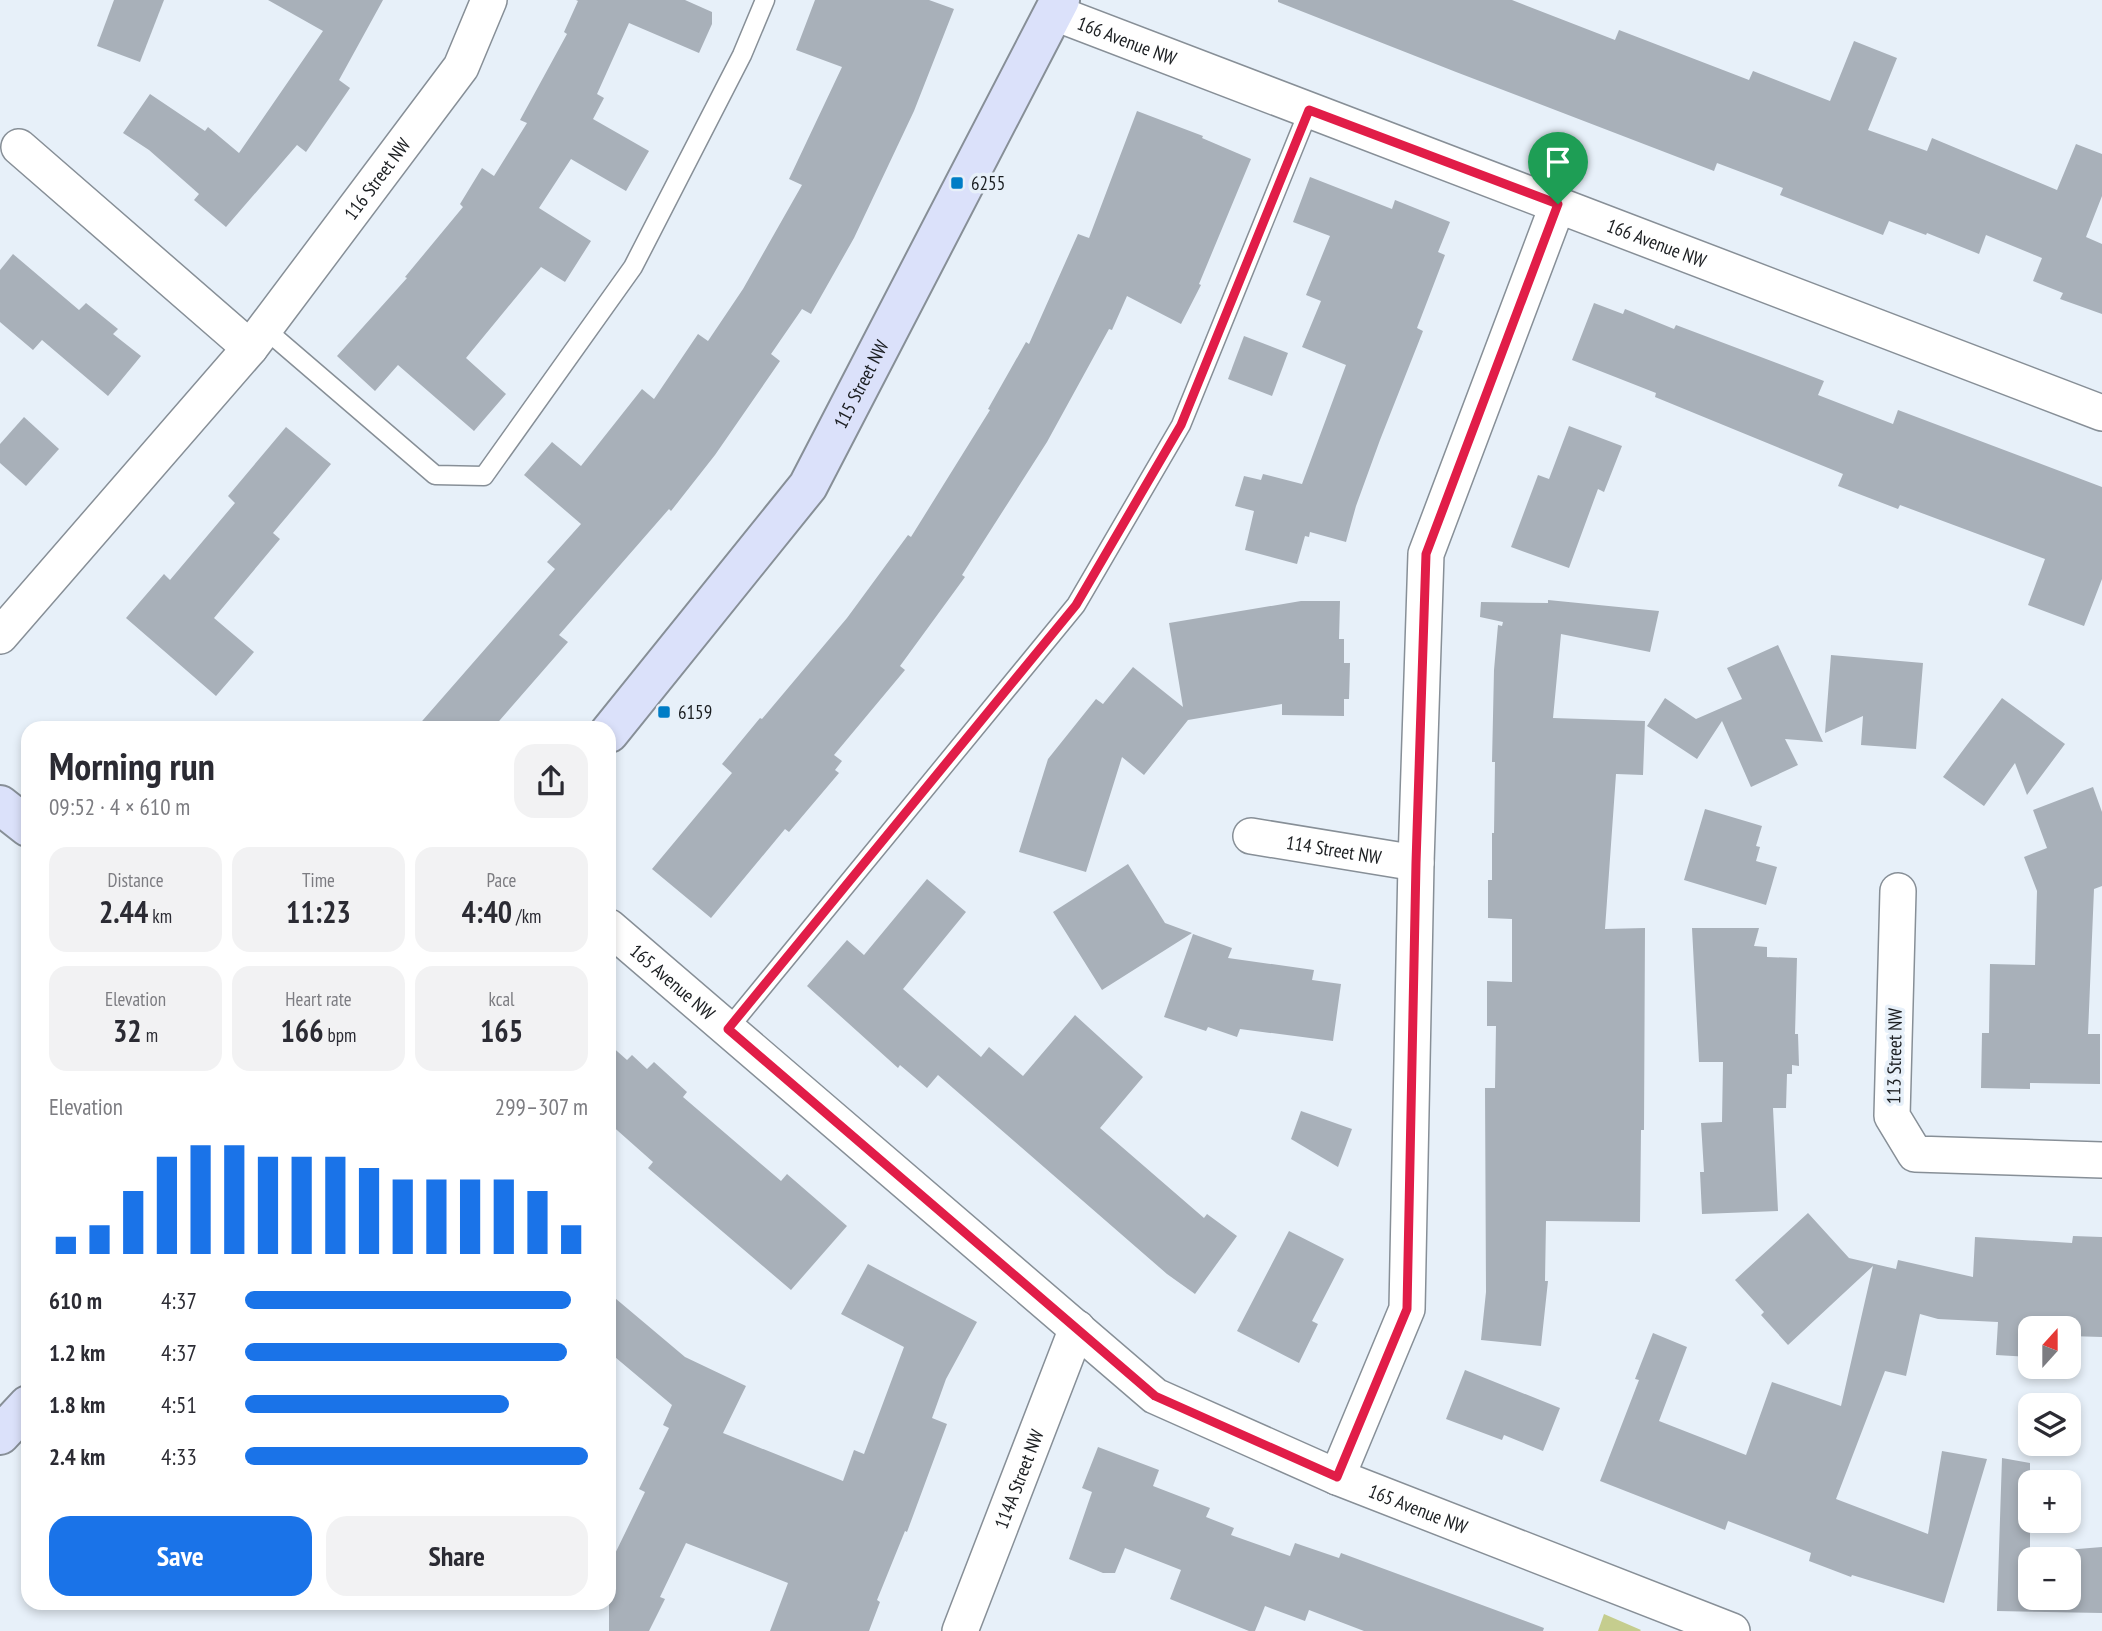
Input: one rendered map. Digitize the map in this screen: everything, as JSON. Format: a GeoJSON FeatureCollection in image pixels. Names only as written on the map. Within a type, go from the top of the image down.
{"type":"FeatureCollection","features":[{"type":"Feature","properties":{"kind":"street","name":"116 Street NW"},"geometry":{"type":"LineString","coordinates":[[0,636],[258,339],[461,67],[489,0]]}},
{"type":"Feature","properties":{"kind":"street","name":"166 Avenue NW"},"geometry":{"type":"LineString","coordinates":[[1057,7],[1309,110],[2102,413]]}},
{"type":"Feature","properties":{"kind":"street","name":"115 Street NW"},"geometry":{"type":"LineString","coordinates":[[616,724],[808,486],[1057,7]]}},
{"type":"Feature","properties":{"kind":"street"},"geometry":{"type":"LineString","coordinates":[[19,147],[258,339]]}},
{"type":"Feature","properties":{"kind":"street"},"geometry":{"type":"LineString","coordinates":[[1337,1477],[1407,1309],[1416,863],[1426,554],[1558,204]]}},
{"type":"Feature","properties":{"kind":"street"},"geometry":{"type":"LineString","coordinates":[[0,805],[21,822]]}},
{"type":"Feature","properties":{"kind":"street","name":"114 Street NW"},"geometry":{"type":"LineString","coordinates":[[1251,836],[1416,863]]}},
{"type":"Feature","properties":{"kind":"street","name":"113 Street NW"},"geometry":{"type":"LineString","coordinates":[[1898,891],[1892,1116],[1915,1154],[2102,1160]]}},
{"type":"Feature","properties":{"kind":"street","name":"165 Avenue NW"},"geometry":{"type":"LineString","coordinates":[[616,933],[1155,1396],[1337,1477],[1731,1631]]}},
{"type":"Feature","properties":{"kind":"street","name":"114A Street NW"},"geometry":{"type":"LineString","coordinates":[[960,1631],[1077,1328]]}},
{"type":"Feature","properties":{"kind":"street"},"geometry":{"type":"LineString","coordinates":[[0,1435],[21,1412]]}},
{"type":"Feature","properties":{"kind":"lane"},"geometry":{"type":"LineString","coordinates":[[258,339],[435,475],[484,476],[633,267],[742,55],[765,0]]}},
{"type":"Feature","properties":{"kind":"lane"},"geometry":{"type":"LineString","coordinates":[[728,1029],[1076,605],[1181,425],[1309,110]]}},
{"type":"Feature","properties":{"kind":"green space"},"geometry":{"type":"Polygon","coordinates":[[[1604,1614],[1641,1630],[1598,1631],[1604,1614]]]}},
{"type":"Feature","properties":{"kind":"building"},"geometry":{"type":"Polygon","coordinates":[[[114,0],[164,0],[140,62],[97,46],[114,0]]]}},
{"type":"Feature","properties":{"kind":"building"},"geometry":{"type":"Polygon","coordinates":[[[268,0],[383,0],[339,80],[350,88],[306,152],[297,145],[226,227],[194,200],[199,194],[149,150],[123,133],[150,94],[205,131],[208,127],[239,153],[323,31],[268,0]]]}},
{"type":"Feature","properties":{"kind":"building"},"geometry":{"type":"Polygon","coordinates":[[[576,0],[685,0],[712,12],[712,24],[699,53],[629,23],[597,94],[604,98],[593,119],[649,151],[626,191],[571,159],[539,208],[591,241],[565,282],[541,267],[466,358],[506,394],[474,431],[398,365],[375,391],[337,356],[407,278],[405,277],[463,207],[460,204],[482,168],[494,176],[527,123],[520,120],[567,34],[564,32],[578,1],[576,0]]]}},
{"type":"Feature","properties":{"kind":"building"},"geometry":{"type":"Polygon","coordinates":[[[815,0],[929,0],[954,9],[914,111],[854,238],[811,314],[802,309],[771,354],[780,361],[715,455],[671,511],[669,509],[559,635],[568,642],[499,721],[422,721],[555,569],[547,562],[581,524],[524,475],[552,442],[581,466],[642,389],[654,399],[698,334],[708,341],[743,289],[802,185],[789,179],[842,67],[796,50],[815,0]]]}},
{"type":"Feature","properties":{"kind":"building"},"geometry":{"type":"Polygon","coordinates":[[[1278,0],[1512,0],[1615,40],[1619,30],[1749,80],[1753,71],[1830,101],[1854,41],[1897,58],[1868,130],[1927,151],[1932,138],[2057,190],[2076,144],[2102,154],[2102,196],[2086,237],[2102,244],[2102,314],[2060,299],[2063,293],[2033,281],[2042,258],[1986,235],[1979,254],[1889,221],[1883,235],[1780,195],[1783,188],[1717,163],[1714,171],[1278,0]]]}},
{"type":"Feature","properties":{"kind":"building"},"geometry":{"type":"Polygon","coordinates":[[[1137,111],[1203,136],[1202,138],[1251,159],[1199,284],[1201,285],[1181,324],[1127,296],[1112,330],[1109,329],[1047,442],[962,575],[965,577],[900,666],[905,670],[834,755],[842,761],[835,770],[839,773],[789,832],[785,829],[711,918],[652,869],[732,773],[722,764],[847,618],[908,535],[911,537],[990,410],[988,409],[1026,342],[1029,344],[1078,234],[1089,238],[1137,111]]]}},
{"type":"Feature","properties":{"kind":"building"},"geometry":{"type":"Polygon","coordinates":[[[1310,177],[1392,209],[1395,200],[1450,222],[1438,252],[1445,255],[1417,328],[1423,331],[1380,440],[1346,542],[1310,532],[1309,537],[1305,536],[1297,564],[1245,550],[1254,511],[1235,506],[1244,476],[1261,480],[1263,474],[1302,484],[1346,365],[1302,347],[1321,301],[1306,295],[1330,236],[1293,222],[1310,177]]]}},
{"type":"Feature","properties":{"kind":"building"},"geometry":{"type":"Polygon","coordinates":[[[13,254],[79,310],[86,303],[118,329],[113,334],[141,356],[108,396],[42,340],[33,350],[0,322],[0,270],[13,254]]]}},
{"type":"Feature","properties":{"kind":"building"},"geometry":{"type":"Polygon","coordinates":[[[1594,303],[1623,314],[1625,309],[1674,329],[1676,325],[1824,381],[1818,395],[1893,424],[1898,410],[2102,487],[2102,579],[2084,626],[2028,605],[2045,559],[1900,505],[1898,509],[1838,486],[1843,474],[1655,397],[1656,393],[1572,360],[1594,303]]]}},
{"type":"Feature","properties":{"kind":"building"},"geometry":{"type":"Polygon","coordinates":[[[1244,336],[1288,353],[1272,396],[1228,379],[1244,336]]]}},
{"type":"Feature","properties":{"kind":"building"},"geometry":{"type":"Polygon","coordinates":[[[24,417],[59,449],[26,486],[0,463],[0,444],[24,417]]]}},
{"type":"Feature","properties":{"kind":"building"},"geometry":{"type":"Polygon","coordinates":[[[1569,426],[1622,446],[1604,492],[1598,489],[1569,568],[1511,547],[1538,475],[1549,479],[1569,426]]]}},
{"type":"Feature","properties":{"kind":"building"},"geometry":{"type":"Polygon","coordinates":[[[286,427],[331,464],[273,533],[280,539],[214,618],[254,652],[216,696],[126,618],[164,574],[170,580],[235,503],[228,496],[286,427]]]}},
{"type":"Feature","properties":{"kind":"building"},"geometry":{"type":"Polygon","coordinates":[[[1548,600],[1659,611],[1650,652],[1561,634],[1553,718],[1645,721],[1643,775],[1616,774],[1605,929],[1645,928],[1644,1130],[1641,1130],[1640,1222],[1546,1221],[1545,1281],[1548,1281],[1541,1346],[1481,1340],[1486,1292],[1485,1088],[1495,1088],[1496,1026],[1487,1026],[1487,981],[1512,982],[1512,919],[1488,918],[1488,880],[1492,880],[1494,833],[1494,670],[1498,625],[1502,626],[1503,622],[1480,617],[1481,602],[1548,603],[1548,600]]]}},
{"type":"Feature","properties":{"kind":"building"},"geometry":{"type":"Polygon","coordinates":[[[1301,601],[1340,601],[1339,639],[1344,639],[1344,663],[1350,663],[1349,699],[1344,699],[1344,716],[1282,715],[1282,704],[1188,720],[1144,775],[1122,757],[1086,872],[1019,852],[1048,759],[1096,699],[1103,704],[1133,667],[1183,707],[1169,623],[1301,601]]]}},
{"type":"Feature","properties":{"kind":"building"},"geometry":{"type":"Polygon","coordinates":[[[1778,645],[1823,742],[1785,739],[1798,765],[1751,787],[1722,721],[1697,759],[1647,726],[1665,698],[1696,719],[1742,699],[1727,668],[1778,645]]]}},
{"type":"Feature","properties":{"kind":"building"},"geometry":{"type":"Polygon","coordinates":[[[1831,655],[1923,663],[1916,749],[1861,745],[1863,716],[1825,733],[1831,655]]]}},
{"type":"Feature","properties":{"kind":"building"},"geometry":{"type":"Polygon","coordinates":[[[2002,698],[2065,744],[2027,795],[2015,763],[1984,806],[1943,777],[2002,698]]]}},
{"type":"Feature","properties":{"kind":"building"},"geometry":{"type":"Polygon","coordinates":[[[2093,787],[2102,812],[2102,886],[2094,889],[2088,1034],[2100,1034],[2100,1084],[2030,1083],[2030,1089],[1981,1088],[1982,1033],[1989,1033],[1990,964],[2035,965],[2037,891],[2024,857],[2047,848],[2033,810],[2093,787]]]}},
{"type":"Feature","properties":{"kind":"building"},"geometry":{"type":"Polygon","coordinates":[[[1705,809],[1762,826],[1756,846],[1760,847],[1756,861],[1777,867],[1766,905],[1684,880],[1705,809]]]}},
{"type":"Feature","properties":{"kind":"building"},"geometry":{"type":"Polygon","coordinates":[[[1128,864],[1165,923],[1192,933],[1102,990],[1053,912],[1128,864]]]}},
{"type":"Feature","properties":{"kind":"building"},"geometry":{"type":"Polygon","coordinates":[[[927,879],[966,912],[903,989],[981,1057],[989,1047],[1023,1076],[1075,1015],[1143,1077],[1100,1128],[1204,1218],[1207,1214],[1237,1236],[1195,1294],[1167,1274],[938,1075],[927,1088],[900,1065],[898,1068],[807,986],[847,940],[864,955],[927,879]]]}},
{"type":"Feature","properties":{"kind":"building"},"geometry":{"type":"Polygon","coordinates":[[[1692,928],[1759,928],[1754,946],[1767,947],[1767,957],[1797,958],[1795,1034],[1798,1034],[1799,1066],[1792,1065],[1792,1074],[1787,1074],[1786,1108],[1773,1108],[1778,1211],[1702,1214],[1700,1172],[1704,1172],[1701,1123],[1722,1122],[1723,1062],[1699,1062],[1692,928]]]}},
{"type":"Feature","properties":{"kind":"building"},"geometry":{"type":"Polygon","coordinates":[[[1193,934],[1232,948],[1228,958],[1314,970],[1312,980],[1341,984],[1333,1041],[1240,1029],[1237,1037],[1208,1027],[1206,1031],[1164,1017],[1193,934]]]}},
{"type":"Feature","properties":{"kind":"building"},"geometry":{"type":"Polygon","coordinates":[[[616,1050],[627,1060],[632,1055],[647,1069],[654,1062],[687,1092],[683,1097],[781,1181],[787,1174],[847,1226],[791,1290],[648,1168],[653,1162],[616,1129],[616,1050]]]}},
{"type":"Feature","properties":{"kind":"building"},"geometry":{"type":"Polygon","coordinates":[[[1301,1111],[1352,1129],[1338,1167],[1291,1139],[1301,1111]]]}},
{"type":"Feature","properties":{"kind":"building"},"geometry":{"type":"Polygon","coordinates":[[[1808,1213],[1849,1258],[1896,1269],[1898,1260],[1973,1277],[1975,1237],[2072,1243],[2073,1236],[2102,1237],[2102,1337],[2081,1336],[2081,1316],[2018,1316],[2018,1356],[1996,1355],[1998,1322],[1938,1319],[1920,1314],[1906,1376],[1885,1371],[1836,1499],[1928,1534],[1942,1451],[1987,1459],[1944,1603],[1852,1575],[1851,1577],[1809,1561],[1811,1553],[1728,1521],[1725,1530],[1600,1481],[1639,1380],[1635,1379],[1653,1333],[1687,1347],[1659,1421],[1746,1455],[1772,1382],[1841,1406],[1873,1266],[1788,1345],[1761,1315],[1764,1312],[1735,1280],[1808,1213]]]}},
{"type":"Feature","properties":{"kind":"building"},"geometry":{"type":"Polygon","coordinates":[[[1289,1231],[1344,1259],[1312,1321],[1318,1324],[1299,1363],[1237,1331],[1289,1231]]]}},
{"type":"Feature","properties":{"kind":"building"},"geometry":{"type":"Polygon","coordinates":[[[868,1264],[977,1322],[946,1379],[932,1418],[947,1424],[907,1532],[905,1531],[877,1600],[880,1602],[869,1631],[770,1631],[788,1583],[686,1543],[660,1597],[665,1599],[649,1631],[609,1631],[609,1610],[616,1610],[616,1552],[645,1492],[639,1489],[669,1428],[663,1425],[672,1405],[616,1358],[616,1299],[685,1357],[746,1386],[723,1433],[843,1481],[854,1450],[864,1454],[904,1347],[841,1314],[868,1264]]]}},
{"type":"Feature","properties":{"kind":"building"},"geometry":{"type":"Polygon","coordinates":[[[1465,1370],[1560,1408],[1543,1451],[1504,1435],[1502,1440],[1446,1419],[1465,1370]]]}},
{"type":"Feature","properties":{"kind":"building"},"geometry":{"type":"Polygon","coordinates":[[[1098,1447],[1159,1470],[1153,1486],[1210,1508],[1206,1517],[1234,1528],[1231,1535],[1290,1556],[1295,1543],[1339,1558],[1341,1553],[1544,1628],[1543,1631],[1364,1631],[1309,1610],[1305,1621],[1265,1606],[1255,1631],[1249,1631],[1170,1599],[1181,1570],[1125,1548],[1115,1573],[1103,1573],[1069,1559],[1092,1492],[1082,1488],[1098,1447]]]}},
{"type":"Feature","properties":{"kind":"building"},"geometry":{"type":"Polygon","coordinates":[[[2002,1458],[2030,1463],[2030,1470],[2018,1470],[2018,1533],[2030,1533],[2030,1547],[2018,1547],[2018,1610],[2081,1610],[2081,1549],[2102,1547],[2102,1613],[1997,1611],[2002,1458]]]}},
{"type":"Feature","properties":{"kind":"place","name":"6255"},"geometry":{"type":"Point","coordinates":[957,183]}},
{"type":"Feature","properties":{"kind":"place","name":"6159"},"geometry":{"type":"Point","coordinates":[664,712]}},
{"type":"Feature","properties":{"kind":"route"},"geometry":{"type":"LineString","coordinates":[[1309,110],[1558,204],[1426,554],[1416,863],[1407,1309],[1337,1477],[1155,1396],[728,1029],[1076,605],[1181,425],[1309,110]]}}]}
